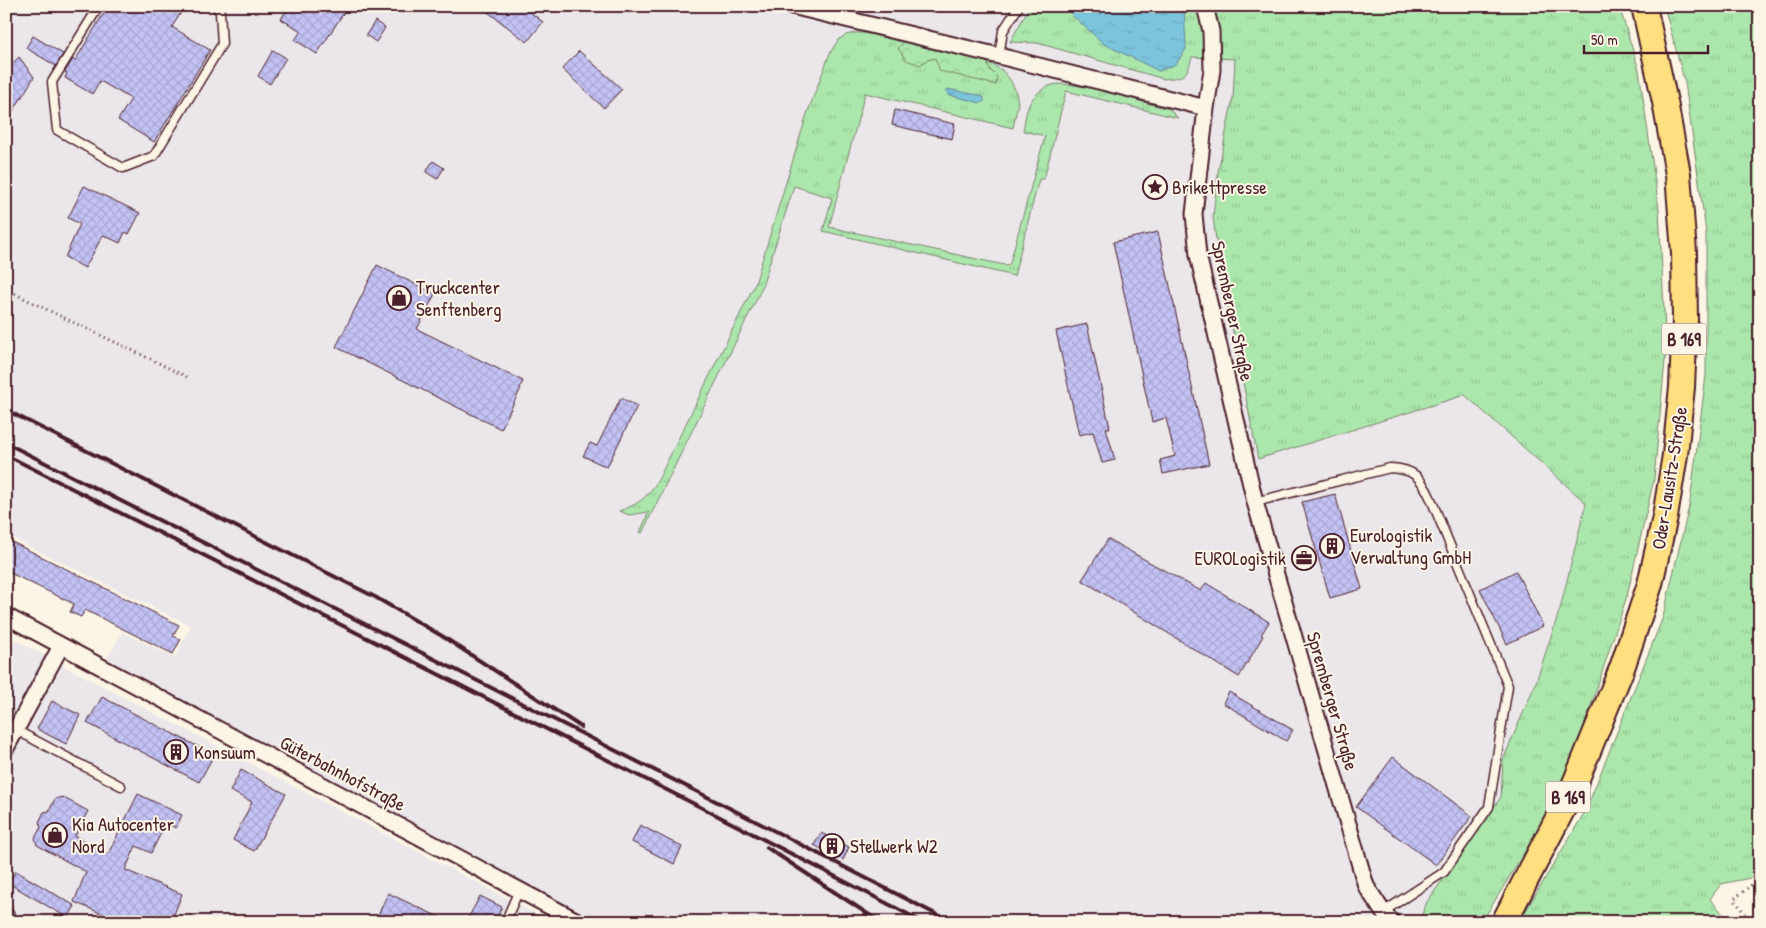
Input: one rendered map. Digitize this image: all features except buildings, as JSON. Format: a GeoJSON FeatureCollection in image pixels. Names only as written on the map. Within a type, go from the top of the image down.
{"type":"FeatureCollection","features":[{"type":"Feature","properties":{"kind":"highway","name":"Oder-Lausitz-Straße"},"geometry":{"type":"LineString","coordinates":[[1504,922],[1570,794],[1622,668],[1650,584],[1671,481],[1682,388],[1685,319],[1684,253],[1678,174],[1665,102],[1644,6]]}},
{"type":"Feature","properties":{"kind":"street"},"geometry":{"type":"LineString","coordinates":[[792,6],[1206,108]]}},
{"type":"Feature","properties":{"kind":"street","name":"Spremberger Straße"},"geometry":{"type":"LineString","coordinates":[[1205,6],[1210,31],[1212,70],[1194,214],[1198,255],[1255,502],[1366,886],[1387,917]]}},
{"type":"Feature","properties":{"kind":"street","name":"Güterbahnhofstraße"},"geometry":{"type":"LineString","coordinates":[[6,616],[578,922]]}},
{"type":"Feature","properties":{"kind":"street"},"geometry":{"type":"LineString","coordinates":[[6,748],[61,646]]}},
{"type":"Feature","properties":{"kind":"lane"},"geometry":{"type":"LineString","coordinates":[[99,6],[52,82],[57,130],[123,168],[154,156],[222,44],[220,12],[216,6]]}},
{"type":"Feature","properties":{"kind":"lane"},"geometry":{"type":"LineString","coordinates":[[999,56],[1003,31],[1019,6]]}},
{"type":"Feature","properties":{"kind":"lane"},"geometry":{"type":"LineString","coordinates":[[1255,502],[1386,469],[1399,469],[1414,474],[1424,485],[1431,498],[1508,686],[1489,807],[1444,872],[1387,917]]}},
{"type":"Feature","properties":{"kind":"lane"},"geometry":{"type":"LineString","coordinates":[[16,730],[121,786]]}},
{"type":"Feature","properties":{"kind":"lane"},"geometry":{"type":"LineString","coordinates":[[505,922],[519,890]]}},
{"type":"Feature","properties":{"kind":"lane"},"geometry":{"type":"LineString","coordinates":[[6,909],[14,922]]}},
{"type":"Feature","properties":{"kind":"path"},"geometry":{"type":"LineString","coordinates":[[6,289],[53,314],[89,329],[187,377]]}},
{"type":"Feature","properties":{"kind":"path"},"geometry":{"type":"LineString","coordinates":[[1760,481],[1756,536],[1760,571]]}},
{"type":"Feature","properties":{"kind":"path"},"geometry":{"type":"LineString","coordinates":[[1751,922],[1734,899],[1760,878]]}},
{"type":"Feature","properties":{"kind":"shaded area"},"geometry":{"type":"Polygon","coordinates":[[[6,6],[1205,6],[1212,59],[1236,58],[1643,301],[1517,844],[1468,922],[590,922],[165,696],[167,691],[107,659],[122,632],[175,658],[191,626],[6,535],[6,6]]]}},
{"type":"Feature","properties":{"kind":"shaded area"},"geometry":{"type":"Polygon","coordinates":[[[6,635],[106,688],[552,922],[6,922],[6,635]]]}},
{"type":"Feature","properties":{"kind":"green space"},"geometry":{"type":"Polygon","coordinates":[[[1030,6],[1619,6],[1639,70],[1659,209],[1666,350],[1654,479],[1627,596],[1577,748],[1538,830],[1482,922],[1419,922],[1427,902],[1501,797],[1503,760],[1535,685],[1560,609],[1586,503],[1465,395],[1258,459],[1218,255],[1213,217],[1218,172],[1233,98],[1235,59],[1192,57],[1184,75],[1164,79],[1037,43],[1010,42],[1030,6]]]}},
{"type":"Feature","properties":{"kind":"green space"},"geometry":{"type":"Polygon","coordinates":[[[1664,6],[1760,6],[1760,481],[1756,536],[1760,571],[1760,876],[1721,884],[1710,899],[1730,922],[1519,922],[1586,810],[1663,617],[1690,502],[1706,375],[1706,232],[1685,83],[1664,6]]]}},
{"type":"Feature","properties":{"kind":"green space"},"geometry":{"type":"Polygon","coordinates":[[[864,33],[904,42],[898,49],[927,60],[935,58],[938,63],[997,77],[990,70],[987,62],[1002,70],[1011,81],[1018,103],[1013,128],[865,93],[829,227],[1009,266],[1045,136],[1023,131],[1029,105],[1037,94],[1044,88],[1052,85],[1076,85],[1169,109],[1178,118],[1066,91],[1044,179],[1039,179],[1014,276],[823,231],[832,198],[794,186],[761,290],[642,533],[640,532],[649,512],[629,515],[619,511],[641,500],[657,482],[755,284],[807,114],[830,53],[838,40],[846,35],[864,33]]]}},
{"type":"Feature","properties":{"kind":"green space"},"geometry":{"type":"Polygon","coordinates":[[[904,42],[987,62],[990,70],[997,77],[996,85],[940,71],[935,58],[927,60],[920,65],[906,60],[898,48],[904,42]]]}},
{"type":"Feature","properties":{"kind":"water"},"geometry":{"type":"Polygon","coordinates":[[[1062,6],[1184,6],[1186,49],[1176,64],[1159,71],[1104,44],[1062,6]]]}},
{"type":"Feature","properties":{"kind":"water"},"geometry":{"type":"Polygon","coordinates":[[[948,89],[982,96],[984,101],[981,103],[949,95],[946,92],[948,89]]]}},
{"type":"Feature","properties":{"kind":"railway"},"geometry":{"type":"LineString","coordinates":[[6,410],[375,597],[442,636],[581,727]]}},
{"type":"Feature","properties":{"kind":"railway"},"geometry":{"type":"LineString","coordinates":[[6,443],[761,824],[951,922]]}},
{"type":"Feature","properties":{"kind":"railway"},"geometry":{"type":"LineString","coordinates":[[6,455],[923,922]]}},
{"type":"Feature","properties":{"kind":"railway"},"geometry":{"type":"LineString","coordinates":[[766,847],[880,922]]}},
{"type":"Feature","properties":{"kind":"place","name":"Brikettpresse"},"geometry":{"type":"Point","coordinates":[1155,187]}},
{"type":"Feature","properties":{"kind":"place","name":"Truckcenter Senftenberg"},"geometry":{"type":"Point","coordinates":[399,298]}},
{"type":"Feature","properties":{"kind":"place","name":"Eurologistik Verwaltung GmbH"},"geometry":{"type":"Point","coordinates":[1332,546]}},
{"type":"Feature","properties":{"kind":"place","name":"EUROLogistik"},"geometry":{"type":"Point","coordinates":[1304,558]}},
{"type":"Feature","properties":{"kind":"place","name":"Konsuum"},"geometry":{"type":"Point","coordinates":[176,752]}},
{"type":"Feature","properties":{"kind":"place","name":"Kia Autocenter Nord"},"geometry":{"type":"Point","coordinates":[55,835]}},
{"type":"Feature","properties":{"kind":"place","name":"Stellwerk W2"},"geometry":{"type":"Point","coordinates":[832,846]}}]}
